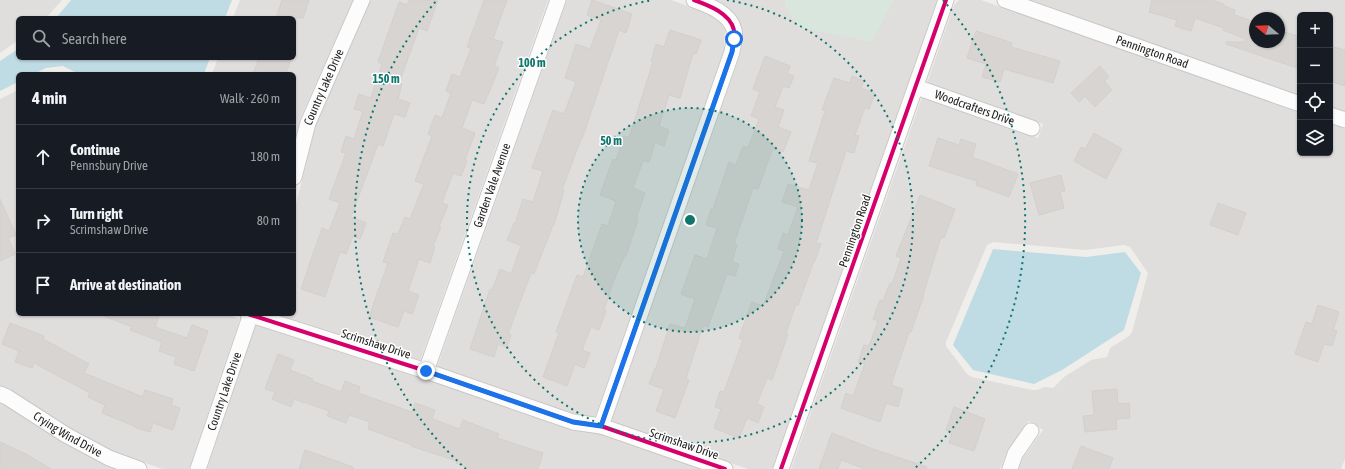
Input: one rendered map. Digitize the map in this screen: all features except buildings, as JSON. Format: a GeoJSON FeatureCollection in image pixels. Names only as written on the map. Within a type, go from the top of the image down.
{"type":"FeatureCollection","features":[{"type":"Feature","properties":{"kind":"street","name":"Country Lake Drive"},"geometry":{"type":"LineString","coordinates":[[296,170],[308,123],[362,0]]}},
{"type":"Feature","properties":{"kind":"street","name":"Garden Vale Avenue"},"geometry":{"type":"LineString","coordinates":[[426,371],[558,0]]}},
{"type":"Feature","properties":{"kind":"street"},"geometry":{"type":"LineString","coordinates":[[601,426],[732,52],[734,29],[725,15],[712,6],[694,0]]}},
{"type":"Feature","properties":{"kind":"street","name":"Pennington Road"},"geometry":{"type":"LineString","coordinates":[[781,469],[946,0]]}},
{"type":"Feature","properties":{"kind":"street","name":"Pennington Road"},"geometry":{"type":"LineString","coordinates":[[1005,0],[1297,103]]}},
{"type":"Feature","properties":{"kind":"street","name":"Woodcrafters Drive"},"geometry":{"type":"LineString","coordinates":[[916,87],[1032,128]]}},
{"type":"Feature","properties":{"kind":"street"},"geometry":{"type":"LineString","coordinates":[[1333,116],[1345,120]]}},
{"type":"Feature","properties":{"kind":"street","name":"Country Lake Drive"},"geometry":{"type":"LineString","coordinates":[[198,469],[249,316]]}},
{"type":"Feature","properties":{"kind":"street","name":"Scrimshaw Drive"},"geometry":{"type":"LineString","coordinates":[[256,316],[426,371],[573,422],[601,426],[725,469]]}},
{"type":"Feature","properties":{"kind":"street","name":"Crying Wind Drive"},"geometry":{"type":"LineString","coordinates":[[0,394],[66,435],[109,458],[139,469]]}},
{"type":"Feature","properties":{"kind":"street"},"geometry":{"type":"LineString","coordinates":[[1010,469],[1015,454],[1032,431]]}},
{"type":"Feature","properties":{"kind":"shaded area"},"geometry":{"type":"Polygon","coordinates":[[[0,0],[62,0],[48,16],[16,16],[16,41],[0,53],[0,0]]]}},
{"type":"Feature","properties":{"kind":"shaded area"},"geometry":{"type":"Polygon","coordinates":[[[240,0],[353,0],[300,119],[296,135],[296,72],[213,72],[217,60],[296,60],[296,16],[234,16],[240,0]]]}},
{"type":"Feature","properties":{"kind":"shaded area"},"geometry":{"type":"Polygon","coordinates":[[[371,0],[548,0],[420,361],[279,316],[296,316],[296,204],[316,125],[371,0]]]}},
{"type":"Feature","properties":{"kind":"shaded area"},"geometry":{"type":"Polygon","coordinates":[[[567,0],[671,0],[708,13],[719,20],[725,30],[724,50],[595,417],[575,415],[437,367],[567,0]]]}},
{"type":"Feature","properties":{"kind":"shaded area"},"geometry":{"type":"Polygon","coordinates":[[[716,0],[787,0],[785,5],[871,42],[893,0],[937,0],[772,469],[748,469],[611,422],[740,55],[743,39],[741,25],[730,9],[716,0]]]}},
{"type":"Feature","properties":{"kind":"shaded area"},"geometry":{"type":"Polygon","coordinates":[[[787,0],[894,0],[871,42],[798,27],[785,5],[787,0]]]}},
{"type":"Feature","properties":{"kind":"shaded area"},"geometry":{"type":"Polygon","coordinates":[[[959,0],[981,0],[1297,112],[1297,156],[1333,156],[1333,124],[1345,128],[1345,459],[1341,469],[1019,469],[1023,458],[1043,430],[1029,421],[1007,451],[1000,469],[791,469],[922,97],[1038,138],[1043,124],[927,83],[954,5],[959,0]],[[993,242],[987,245],[946,342],[946,346],[967,374],[972,377],[1032,390],[1037,390],[1044,387],[1053,388],[1064,377],[1091,360],[1107,357],[1110,348],[1129,336],[1132,332],[1148,273],[1130,247],[1124,245],[1085,250],[993,242]]]}},
{"type":"Feature","properties":{"kind":"shaded area"},"geometry":{"type":"Polygon","coordinates":[[[1028,0],[1345,0],[1345,112],[1333,108],[1333,12],[1297,12],[1297,95],[1028,0]]]}},
{"type":"Feature","properties":{"kind":"shaded area"},"geometry":{"type":"Polygon","coordinates":[[[16,91],[16,316],[232,316],[240,319],[189,469],[162,469],[112,451],[70,428],[10,390],[0,386],[0,99],[16,91]]]}},
{"type":"Feature","properties":{"kind":"shaded area"},"geometry":{"type":"Polygon","coordinates":[[[256,325],[423,378],[571,430],[599,433],[701,469],[207,469],[256,325]]]}},
{"type":"Feature","properties":{"kind":"shaded area"},"geometry":{"type":"Polygon","coordinates":[[[0,402],[62,441],[105,465],[117,469],[0,469],[0,402]]]}},
{"type":"Feature","properties":{"kind":"water"},"geometry":{"type":"Polygon","coordinates":[[[71,0],[232,0],[226,16],[58,16],[71,0]]]}},
{"type":"Feature","properties":{"kind":"water"},"geometry":{"type":"Polygon","coordinates":[[[16,50],[16,60],[209,60],[205,72],[75,72],[63,66],[46,68],[38,72],[16,72],[16,83],[0,91],[0,61],[16,50]]]}},
{"type":"Feature","properties":{"kind":"water"},"geometry":{"type":"Polygon","coordinates":[[[993,249],[1086,257],[1125,252],[1141,273],[1124,330],[1062,370],[1034,384],[973,370],[953,345],[993,249]]]}},
{"type":"Feature","properties":{"kind":"cycle path"},"geometry":{"type":"LineString","coordinates":[[601,426],[732,52],[735,38],[732,24],[718,10],[694,0]]}},
{"type":"Feature","properties":{"kind":"cycle path"},"geometry":{"type":"LineString","coordinates":[[781,469],[946,0]]}},
{"type":"Feature","properties":{"kind":"cycle path"},"geometry":{"type":"LineString","coordinates":[[254,316],[426,371],[573,422],[601,426],[725,469]]}},
{"type":"Feature","properties":{"kind":"route"},"geometry":{"type":"LineString","coordinates":[[426,371],[573,422],[601,426],[732,52],[734,39]]}}]}
